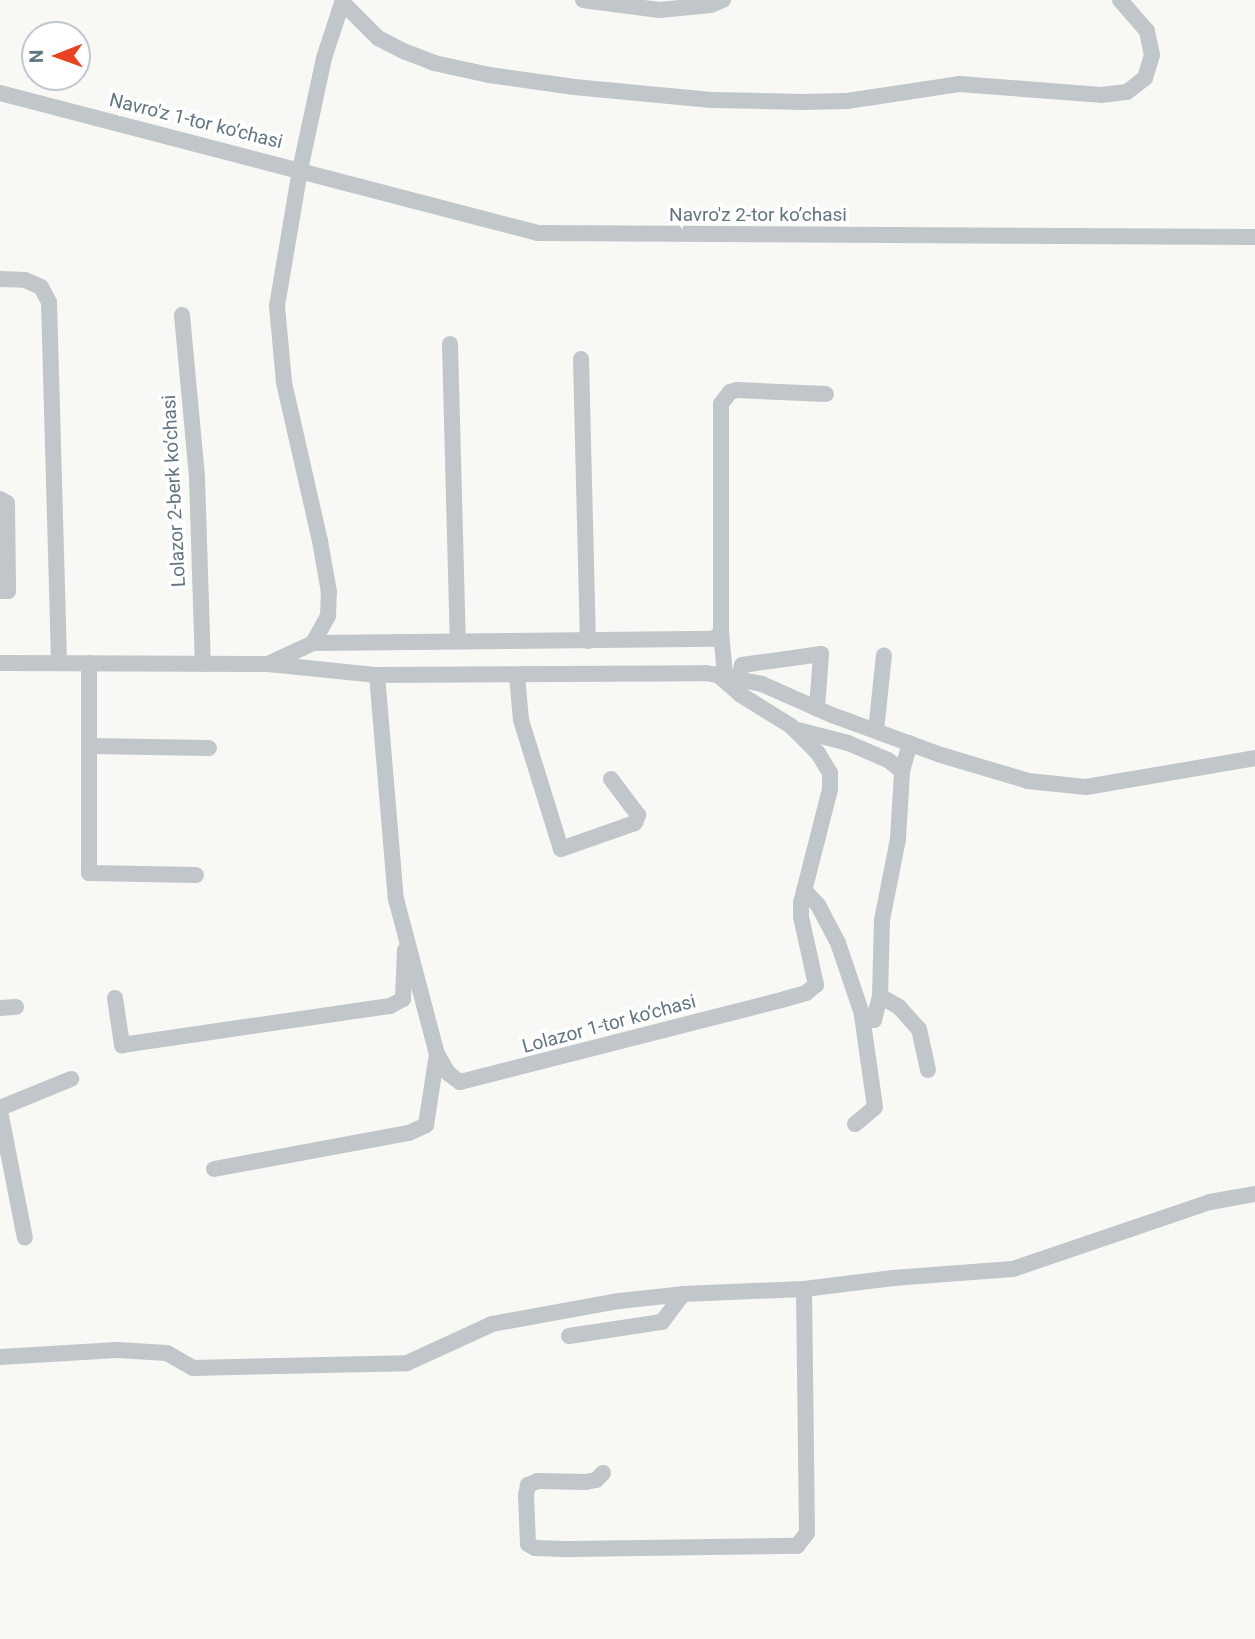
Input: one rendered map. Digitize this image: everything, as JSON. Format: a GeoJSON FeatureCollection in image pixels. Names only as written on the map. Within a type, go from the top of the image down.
{"type":"FeatureCollection","features":[{"type":"Feature","properties":{"kind":"street"},"geometry":{"type":"LineString","coordinates":[[583,0],[659,10],[717,2]]}},
{"type":"Feature","properties":{"kind":"street"},"geometry":{"type":"LineString","coordinates":[[313,643],[328,616],[329,592],[284,382],[278,334],[281,278],[300,170],[324,58],[344,2],[378,38],[434,63],[489,75],[574,87],[711,100],[803,102],[847,101],[959,84],[1101,95],[1127,92],[1145,78],[1152,55],[1147,31],[1120,0]]}},
{"type":"Feature","properties":{"kind":"street"},"geometry":{"type":"LineString","coordinates":[[0,93],[513,227],[561,235],[1255,237]]}},
{"type":"Feature","properties":{"kind":"street"},"geometry":{"type":"LineString","coordinates":[[0,279],[25,280],[41,288],[49,302],[60,663]]}},
{"type":"Feature","properties":{"kind":"street","name":"Lolazor 2-berk koʼchasi"},"geometry":{"type":"LineString","coordinates":[[182,315],[197,477],[203,664]]}},
{"type":"Feature","properties":{"kind":"street"},"geometry":{"type":"LineString","coordinates":[[450,344],[458,641]]}},
{"type":"Feature","properties":{"kind":"street"},"geometry":{"type":"LineString","coordinates":[[581,359],[588,641]]}},
{"type":"Feature","properties":{"kind":"street"},"geometry":{"type":"LineString","coordinates":[[727,675],[721,632],[721,404],[730,392],[737,390],[826,394]]}},
{"type":"Feature","properties":{"kind":"street"},"geometry":{"type":"LineString","coordinates":[[0,499],[7,503],[8,592],[0,592]]}},
{"type":"Feature","properties":{"kind":"street"},"geometry":{"type":"LineString","coordinates":[[268,664],[313,643],[707,640],[715,639],[721,632]]}},
{"type":"Feature","properties":{"kind":"street"},"geometry":{"type":"LineString","coordinates":[[727,675],[742,665],[821,654],[817,709]]}},
{"type":"Feature","properties":{"kind":"street"},"geometry":{"type":"LineString","coordinates":[[876,731],[884,655]]}},
{"type":"Feature","properties":{"kind":"street"},"geometry":{"type":"LineString","coordinates":[[0,663],[268,664],[377,675],[727,675],[876,731],[1028,782],[1086,786],[1255,758]]}},
{"type":"Feature","properties":{"kind":"street"},"geometry":{"type":"LineString","coordinates":[[89,663],[89,873],[196,875]]}},
{"type":"Feature","properties":{"kind":"street","name":"Lolazor 1-tor ko‘chasi"},"geometry":{"type":"LineString","coordinates":[[377,675],[396,900],[437,1054],[448,1073],[460,1082],[473,1081],[806,993],[816,985],[801,917],[804,890],[830,789],[830,774],[818,752],[794,728],[741,695],[727,675]]}},
{"type":"Feature","properties":{"kind":"street"},"geometry":{"type":"LineString","coordinates":[[517,676],[522,720],[561,849],[635,823],[638,815],[611,779]]}},
{"type":"Feature","properties":{"kind":"street"},"geometry":{"type":"LineString","coordinates":[[794,728],[848,743],[888,760],[902,771]]}},
{"type":"Feature","properties":{"kind":"street"},"geometry":{"type":"LineString","coordinates":[[862,1016],[864,1020],[874,1020],[880,996],[883,920],[898,839],[902,771],[910,743]]}},
{"type":"Feature","properties":{"kind":"street"},"geometry":{"type":"LineString","coordinates":[[90,746],[209,748]]}},
{"type":"Feature","properties":{"kind":"street"},"geometry":{"type":"LineString","coordinates":[[804,890],[818,905],[838,943],[862,1016],[875,1107],[855,1124]]}},
{"type":"Feature","properties":{"kind":"street"},"geometry":{"type":"LineString","coordinates":[[115,998],[122,1045],[390,1006],[403,999],[405,934]]}},
{"type":"Feature","properties":{"kind":"street"},"geometry":{"type":"LineString","coordinates":[[880,996],[899,1007],[919,1029],[928,1070]]}},
{"type":"Feature","properties":{"kind":"street"},"geometry":{"type":"LineString","coordinates":[[214,1170],[409,1133],[426,1125],[437,1054]]}},
{"type":"Feature","properties":{"kind":"street"},"geometry":{"type":"LineString","coordinates":[[25,1238],[0,1109],[71,1079]]}},
{"type":"Feature","properties":{"kind":"street"},"geometry":{"type":"LineString","coordinates":[[0,1357],[117,1350],[167,1353],[193,1368],[407,1363],[492,1324],[619,1301],[683,1294],[804,1289],[893,1278],[1013,1269],[1210,1202],[1255,1194]]}},
{"type":"Feature","properties":{"kind":"street"},"geometry":{"type":"LineString","coordinates":[[603,1473],[596,1480],[586,1482],[538,1482],[528,1485],[528,1544],[535,1548],[571,1549],[797,1546],[807,1533],[804,1289]]}},
{"type":"Feature","properties":{"kind":"street"},"geometry":{"type":"LineString","coordinates":[[569,1336],[663,1322],[683,1294]]}}]}
